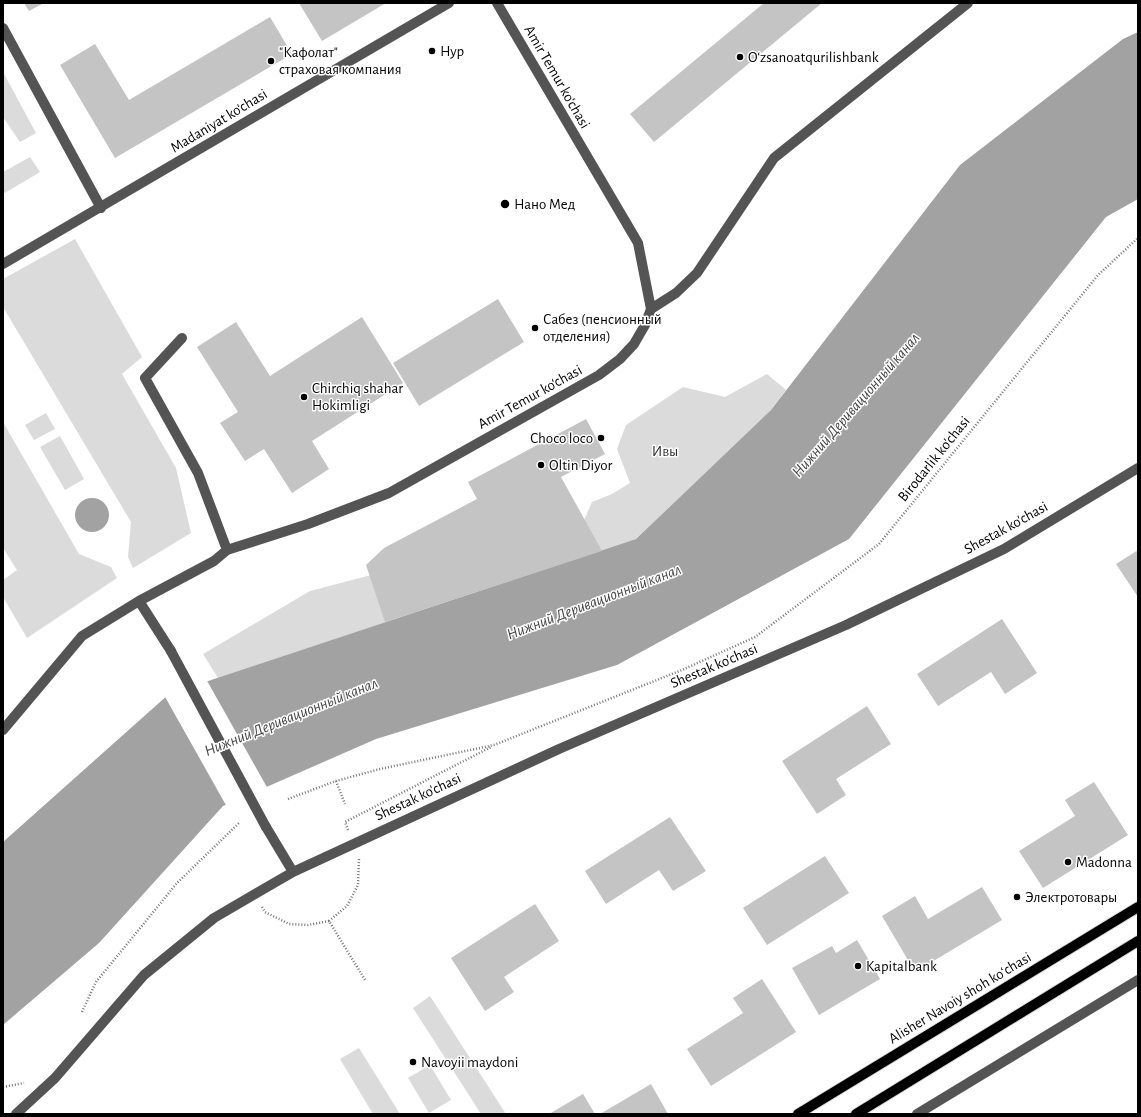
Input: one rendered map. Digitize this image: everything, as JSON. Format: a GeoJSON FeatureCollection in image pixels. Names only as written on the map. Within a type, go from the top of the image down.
{"type":"FeatureCollection","features":[{"type":"Feature","properties":{"kind":"main road","name":"Alisher Navoiy shoh koʻchasi"},"geometry":{"type":"LineString","coordinates":[[798,1114],[1138,907]]}},
{"type":"Feature","properties":{"kind":"main road"},"geometry":{"type":"LineString","coordinates":[[856,1114],[1138,940]]}},
{"type":"Feature","properties":{"kind":"street","name":"Madaniyat ko‘chasi"},"geometry":{"type":"LineString","coordinates":[[3,264],[449,3]]}},
{"type":"Feature","properties":{"kind":"street","name":"Amir Temur ko‘chasi"},"geometry":{"type":"LineString","coordinates":[[3,730],[82,636],[139,601],[214,561],[227,550],[308,524],[389,493],[599,375],[620,359],[634,344],[646,324],[651,309],[638,243],[497,3]]}},
{"type":"Feature","properties":{"kind":"street"},"geometry":{"type":"LineString","coordinates":[[651,309],[676,293],[697,273],[774,158],[968,3]]}},
{"type":"Feature","properties":{"kind":"street"},"geometry":{"type":"LineString","coordinates":[[3,28],[101,208]]}},
{"type":"Feature","properties":{"kind":"street"},"geometry":{"type":"LineString","coordinates":[[182,338],[145,378],[198,474],[227,550]]}},
{"type":"Feature","properties":{"kind":"street","name":"Shestak ko'chasi"},"geometry":{"type":"LineString","coordinates":[[16,1114],[56,1078],[144,975],[214,918],[293,872],[559,749],[846,625],[1004,549],[1138,468]]}},
{"type":"Feature","properties":{"kind":"street"},"geometry":{"type":"LineString","coordinates":[[139,601],[171,651],[266,826],[293,872]]}},
{"type":"Feature","properties":{"kind":"street"},"geometry":{"type":"LineString","coordinates":[[917,1114],[1138,980]]}},
{"type":"Feature","properties":{"kind":"path","name":"Birodarlik ko'chasi"},"geometry":{"type":"LineString","coordinates":[[494,745],[715,655],[755,637],[879,544],[1098,275],[1138,238]]}},
{"type":"Feature","properties":{"kind":"path"},"geometry":{"type":"LineString","coordinates":[[288,799],[336,781],[380,769],[494,745]]}},
{"type":"Feature","properties":{"kind":"path"},"geometry":{"type":"LineString","coordinates":[[345,822],[494,745]]}},
{"type":"Feature","properties":{"kind":"path"},"geometry":{"type":"LineString","coordinates":[[336,781],[345,804]]}},
{"type":"Feature","properties":{"kind":"path"},"geometry":{"type":"LineString","coordinates":[[82,1012],[96,982],[177,883],[239,823]]}},
{"type":"Feature","properties":{"kind":"path"},"geometry":{"type":"LineString","coordinates":[[265,912],[289,924],[308,925],[329,921],[347,906],[358,885],[360,860]]}},
{"type":"Feature","properties":{"kind":"path"},"geometry":{"type":"LineString","coordinates":[[329,921],[366,980]]}},
{"type":"Feature","properties":{"kind":"green space"},"geometry":{"type":"Polygon","coordinates":[[[3,72],[36,133],[20,142],[3,117],[3,72]]]}},
{"type":"Feature","properties":{"kind":"green space"},"geometry":{"type":"Polygon","coordinates":[[[30,157],[40,172],[3,194],[3,172],[30,157]]]}},
{"type":"Feature","properties":{"kind":"green space"},"geometry":{"type":"Polygon","coordinates":[[[75,239],[142,357],[122,374],[176,468],[191,533],[133,568],[128,557],[131,522],[3,307],[3,279],[75,239]]]}},
{"type":"Feature","properties":{"kind":"green space","name":"Ивы"},"geometry":{"type":"Polygon","coordinates":[[[767,374],[786,390],[771,410],[636,539],[218,678],[203,654],[310,591],[501,541],[577,536],[592,502],[612,494],[630,483],[617,449],[626,425],[683,387],[725,397],[767,374]]]}},
{"type":"Feature","properties":{"kind":"green space"},"geometry":{"type":"Polygon","coordinates":[[[46,413],[55,429],[34,440],[25,425],[46,413]]]}},
{"type":"Feature","properties":{"kind":"green space"},"geometry":{"type":"Polygon","coordinates":[[[3,422],[79,554],[111,567],[117,578],[27,638],[3,597],[3,580],[17,570],[3,548],[3,422]]]}},
{"type":"Feature","properties":{"kind":"green space"},"geometry":{"type":"Polygon","coordinates":[[[60,436],[84,479],[65,490],[40,447],[60,436]]]}},
{"type":"Feature","properties":{"kind":"green space"},"geometry":{"type":"Polygon","coordinates":[[[430,996],[506,1114],[481,1114],[413,1008],[430,996]]]}},
{"type":"Feature","properties":{"kind":"green space"},"geometry":{"type":"Polygon","coordinates":[[[359,1048],[400,1114],[373,1114],[340,1059],[359,1048]]]}},
{"type":"Feature","properties":{"kind":"green space"},"geometry":{"type":"Polygon","coordinates":[[[430,1065],[451,1100],[429,1113],[408,1078],[430,1065]]]}},
{"type":"Feature","properties":{"kind":"water","name":"Нижний Деривационный канал"},"geometry":{"type":"Polygon","coordinates":[[[1138,32],[1138,199],[1106,217],[849,539],[617,665],[376,739],[223,806],[99,943],[3,1025],[3,842],[169,694],[636,539],[771,410],[960,165],[1123,39],[1138,32]]]}},
{"type":"Feature","properties":{"kind":"water"},"geometry":{"type":"Polygon","coordinates":[[[92,498],[104,503],[109,515],[104,527],[92,532],[80,527],[75,515],[80,503],[92,498]]]}},
{"type":"Feature","properties":{"kind":"pier"},"geometry":{"type":"Polygon","coordinates":[[[206,679],[268,789],[227,807],[164,695],[168,692],[206,679]]]}},
{"type":"Feature","properties":{"kind":"building"},"geometry":{"type":"Polygon","coordinates":[[[24,3],[44,3],[29,11],[24,3]]]}},
{"type":"Feature","properties":{"kind":"building"},"geometry":{"type":"Polygon","coordinates":[[[299,3],[386,3],[322,41],[299,3]]]}},
{"type":"Feature","properties":{"kind":"building"},"geometry":{"type":"Polygon","coordinates":[[[764,3],[822,3],[654,142],[630,114],[764,3]]]}},
{"type":"Feature","properties":{"kind":"building"},"geometry":{"type":"Polygon","coordinates":[[[270,17],[292,54],[115,158],[60,65],[95,44],[129,100],[270,17]]]}},
{"type":"Feature","properties":{"kind":"building"},"geometry":{"type":"Polygon","coordinates":[[[498,299],[524,342],[419,406],[393,363],[498,299]]]}},
{"type":"Feature","properties":{"kind":"building","name":"Chirchiq shahar Hokimligi"},"geometry":{"type":"Polygon","coordinates":[[[362,317],[403,383],[312,441],[329,469],[292,493],[264,449],[245,461],[220,423],[238,412],[197,347],[236,322],[270,376],[362,317]]]}},
{"type":"Feature","properties":{"kind":"building"},"geometry":{"type":"Polygon","coordinates":[[[586,419],[605,454],[561,477],[602,551],[385,622],[366,565],[384,548],[477,499],[468,482],[586,419]]]}},
{"type":"Feature","properties":{"kind":"building"},"geometry":{"type":"Polygon","coordinates":[[[1138,550],[1138,597],[1116,564],[1138,550]]]}},
{"type":"Feature","properties":{"kind":"building"},"geometry":{"type":"Polygon","coordinates":[[[1002,619],[1037,673],[1005,694],[991,672],[938,706],[917,674],[1002,619]]]}},
{"type":"Feature","properties":{"kind":"building"},"geometry":{"type":"Polygon","coordinates":[[[867,706],[891,744],[836,779],[846,795],[817,814],[782,761],[867,706]]]}},
{"type":"Feature","properties":{"kind":"building"},"geometry":{"type":"Polygon","coordinates":[[[1094,782],[1128,835],[1043,888],[1019,851],[1075,816],[1065,800],[1094,782]]]}},
{"type":"Feature","properties":{"kind":"building"},"geometry":{"type":"Polygon","coordinates":[[[670,817],[706,871],[673,891],[659,870],[606,904],[585,871],[670,817]]]}},
{"type":"Feature","properties":{"kind":"building"},"geometry":{"type":"Polygon","coordinates":[[[825,856],[849,893],[767,945],[743,908],[825,856]]]}},
{"type":"Feature","properties":{"kind":"building"},"geometry":{"type":"Polygon","coordinates":[[[982,887],[1002,920],[915,972],[882,916],[915,896],[928,919],[982,887]]]}},
{"type":"Feature","properties":{"kind":"building"},"geometry":{"type":"Polygon","coordinates":[[[535,904],[559,941],[504,977],[514,992],[485,1011],[451,958],[535,904]]]}},
{"type":"Feature","properties":{"kind":"building"},"geometry":{"type":"Polygon","coordinates":[[[857,940],[880,979],[819,1015],[792,968],[832,946],[836,953],[857,940]]]}},
{"type":"Feature","properties":{"kind":"building"},"geometry":{"type":"Polygon","coordinates":[[[762,979],[796,1032],[711,1086],[687,1049],[743,1013],[733,998],[762,979]]]}},
{"type":"Feature","properties":{"kind":"building"},"geometry":{"type":"Polygon","coordinates":[[[651,1084],[668,1114],[600,1114],[651,1084]]]}},
{"type":"Feature","properties":{"kind":"building"},"geometry":{"type":"Polygon","coordinates":[[[583,1094],[595,1114],[549,1114],[583,1094]]]}},
{"type":"Feature","properties":{"kind":"place","name":"Нур"},"geometry":{"type":"Point","coordinates":[432,51]}},
{"type":"Feature","properties":{"kind":"place","name":"Oʻzsanoatqurilishbank"},"geometry":{"type":"Point","coordinates":[740,57]}},
{"type":"Feature","properties":{"kind":"place","name":"\"Кафолат\" страховая компания"},"geometry":{"type":"Point","coordinates":[271,61]}},
{"type":"Feature","properties":{"kind":"place","name":"Нано Мед"},"geometry":{"type":"Point","coordinates":[505,204]}},
{"type":"Feature","properties":{"kind":"place","name":"Сабез (пенсионный отделения)"},"geometry":{"type":"Point","coordinates":[535,328]}},
{"type":"Feature","properties":{"kind":"place","name":"Chirchiq shahar Hokimligi"},"geometry":{"type":"Point","coordinates":[304,397]}},
{"type":"Feature","properties":{"kind":"place","name":"Choco loco"},"geometry":{"type":"Point","coordinates":[601,438]}},
{"type":"Feature","properties":{"kind":"place","name":"Oltin Diyor"},"geometry":{"type":"Point","coordinates":[541,465]}},
{"type":"Feature","properties":{"kind":"place","name":"Madonna"},"geometry":{"type":"Point","coordinates":[1068,862]}},
{"type":"Feature","properties":{"kind":"place","name":"Электротовары"},"geometry":{"type":"Point","coordinates":[1017,897]}},
{"type":"Feature","properties":{"kind":"place","name":"Kapitalbank"},"geometry":{"type":"Point","coordinates":[858,966]}},
{"type":"Feature","properties":{"kind":"place","name":"Navoyii maydoni"},"geometry":{"type":"Point","coordinates":[413,1062]}}]}
